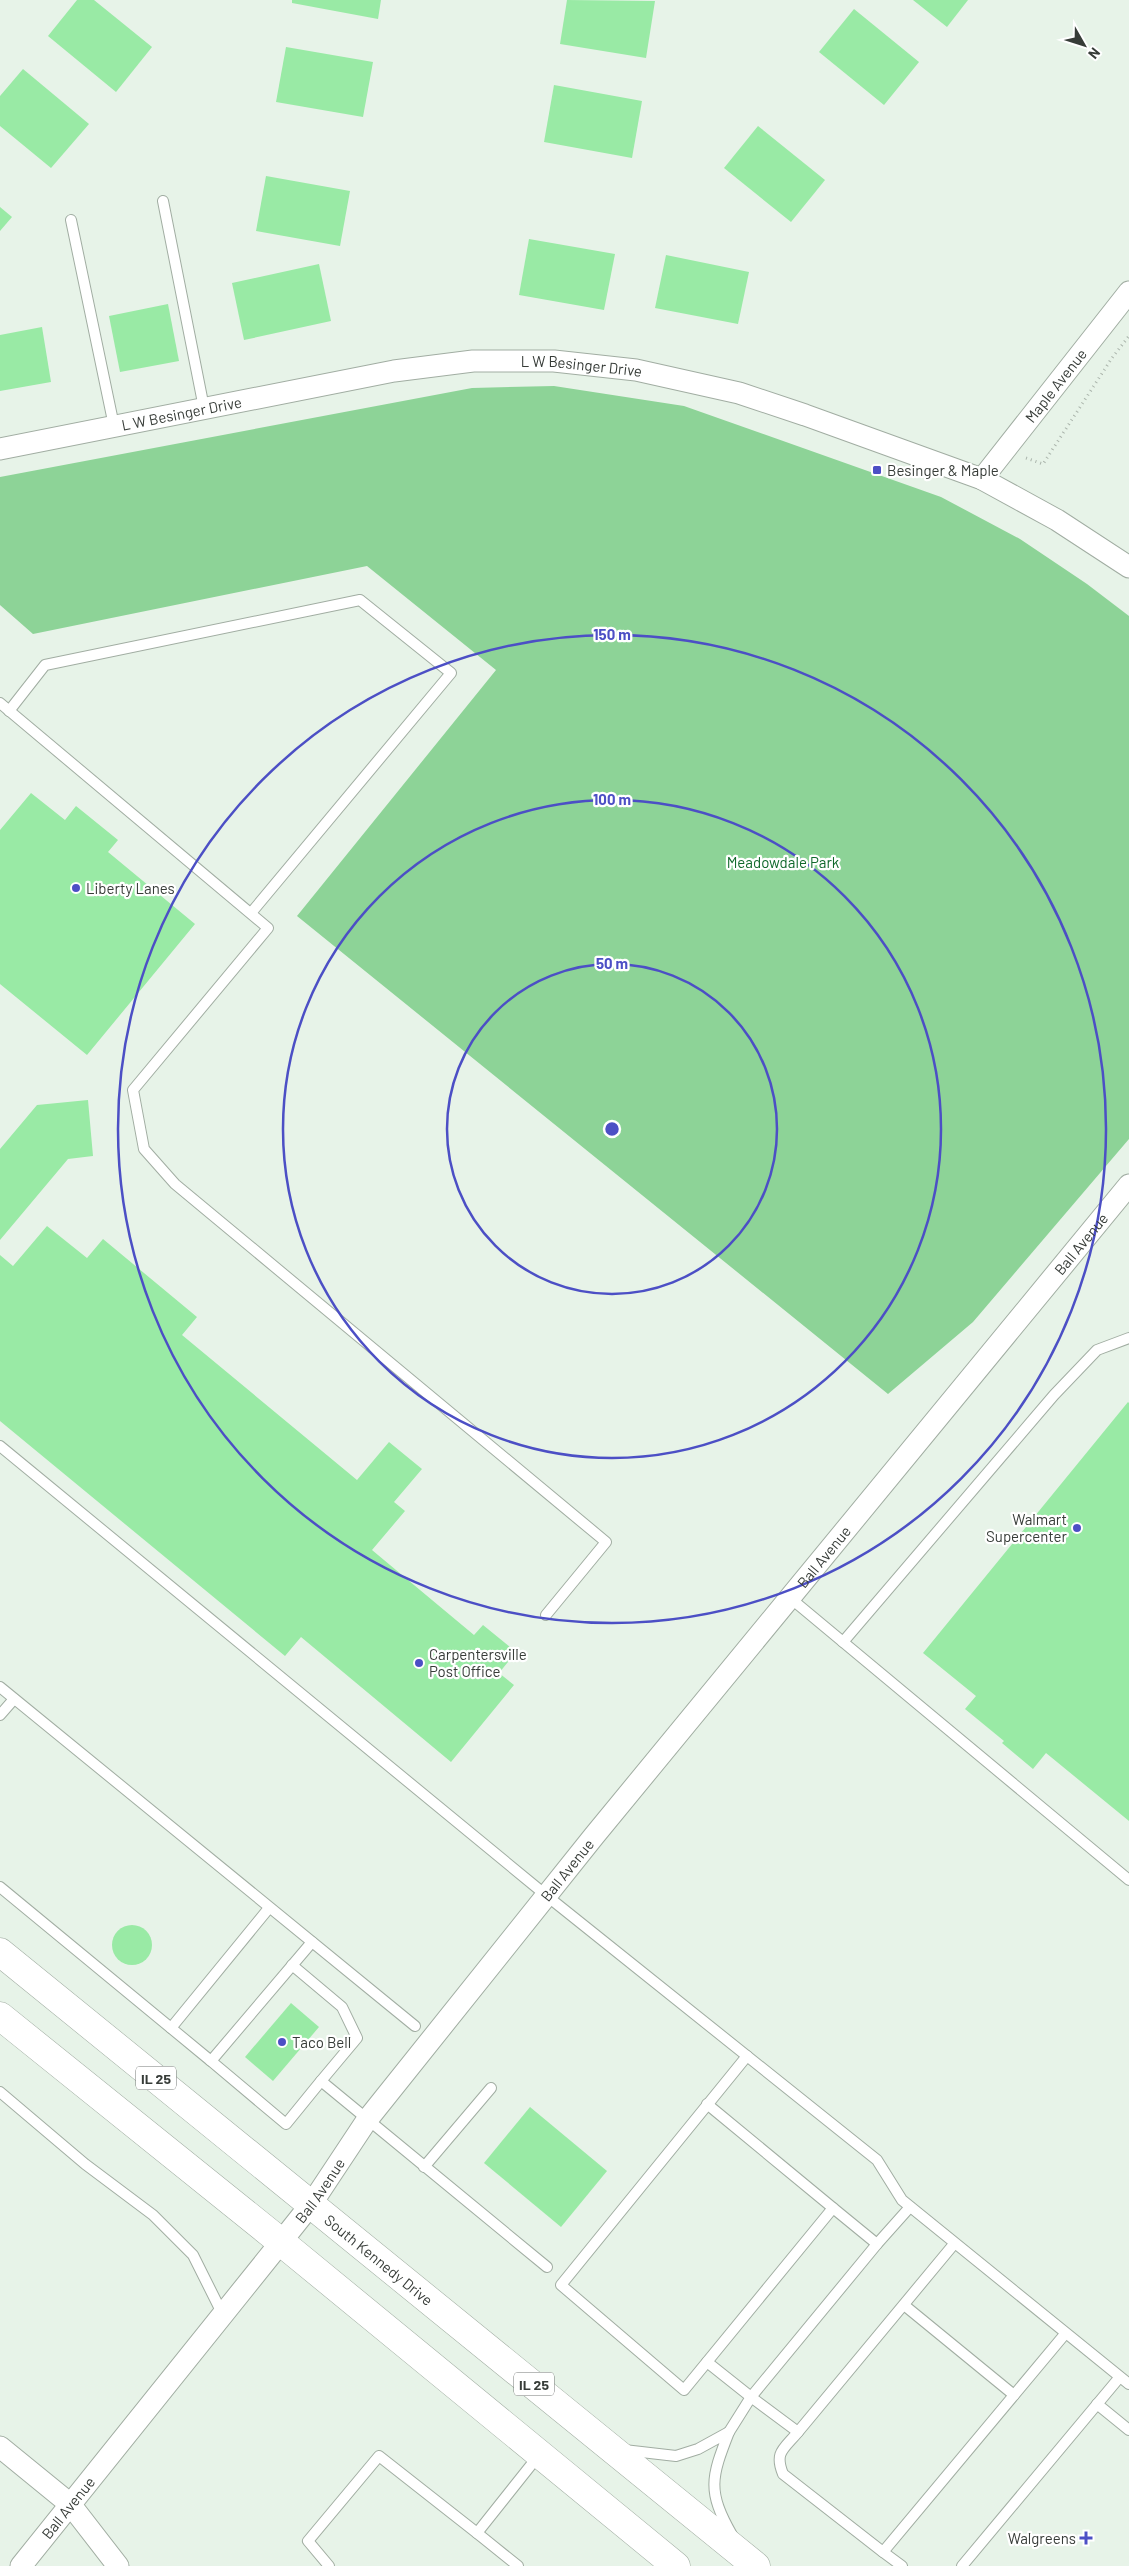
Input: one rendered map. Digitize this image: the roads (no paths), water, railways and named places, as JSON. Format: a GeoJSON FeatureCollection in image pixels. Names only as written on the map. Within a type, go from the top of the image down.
{"type":"FeatureCollection","features":[{"type":"Feature","properties":{"kind":"main road","name":"South Kennedy Drive"},"geometry":{"type":"LineString","coordinates":[[0,1952],[312,2203],[750,2561]]}},
{"type":"Feature","properties":{"kind":"main road"},"geometry":{"type":"LineString","coordinates":[[0,2016],[281,2242],[676,2566]]}},
{"type":"Feature","properties":{"kind":"street","name":"Maple Avenue"},"geometry":{"type":"LineString","coordinates":[[982,479],[1129,292]]}},
{"type":"Feature","properties":{"kind":"street","name":"L W Besinger Drive"},"geometry":{"type":"LineString","coordinates":[[0,449],[394,370],[473,361],[554,361],[636,370],[739,393],[982,479],[1057,520],[1129,567]]}},
{"type":"Feature","properties":{"kind":"street","name":"Ball Avenue"},"geometry":{"type":"LineString","coordinates":[[21,2566],[312,2203],[367,2120],[789,1597],[1129,1185]]}},
{"type":"Feature","properties":{"kind":"street"},"geometry":{"type":"LineString","coordinates":[[0,2447],[70,2504],[118,2566]]}},
{"type":"Feature","properties":{"kind":"lane"},"geometry":{"type":"LineString","coordinates":[[163,201],[204,408]]}},
{"type":"Feature","properties":{"kind":"lane"},"geometry":{"type":"LineString","coordinates":[[71,220],[114,426]]}},
{"type":"Feature","properties":{"kind":"lane"},"geometry":{"type":"LineString","coordinates":[[10,711],[45,665],[360,600],[451,673],[251,913]]}},
{"type":"Feature","properties":{"kind":"lane"},"geometry":{"type":"LineString","coordinates":[[0,703],[268,928],[132,1090],[144,1149],[175,1184],[606,1542],[546,1615]]}},
{"type":"Feature","properties":{"kind":"lane"},"geometry":{"type":"LineString","coordinates":[[843,1642],[1054,1395],[1098,1350],[1129,1338]]}},
{"type":"Feature","properties":{"kind":"lane"},"geometry":{"type":"LineString","coordinates":[[0,1446],[547,1896],[877,2160],[902,2200],[1119,2378],[1129,2384]]}},
{"type":"Feature","properties":{"kind":"lane"},"geometry":{"type":"LineString","coordinates":[[789,1597],[1129,1880]]}},
{"type":"Feature","properties":{"kind":"lane"},"geometry":{"type":"LineString","coordinates":[[0,1687],[415,2026]]}},
{"type":"Feature","properties":{"kind":"lane"},"geometry":{"type":"LineString","coordinates":[[0,1715],[14,1699]]}},
{"type":"Feature","properties":{"kind":"lane"},"geometry":{"type":"LineString","coordinates":[[0,1887],[286,2124],[357,2038],[342,2007],[292,1965]]}},
{"type":"Feature","properties":{"kind":"lane"},"geometry":{"type":"LineString","coordinates":[[171,2028],[269,1908]]}},
{"type":"Feature","properties":{"kind":"lane"},"geometry":{"type":"LineString","coordinates":[[211,2062],[312,1942]]}},
{"type":"Feature","properties":{"kind":"lane"},"geometry":{"type":"LineString","coordinates":[[747,2056],[561,2285],[684,2390],[833,2208]]}},
{"type":"Feature","properties":{"kind":"lane"},"geometry":{"type":"LineString","coordinates":[[321,2082],[547,2267]]}},
{"type":"Feature","properties":{"kind":"lane"},"geometry":{"type":"LineString","coordinates":[[424,2167],[492,2088]]}},
{"type":"Feature","properties":{"kind":"lane"},"geometry":{"type":"LineString","coordinates":[[0,2092],[86,2164],[160,2222],[193,2255],[223,2315]]}},
{"type":"Feature","properties":{"kind":"lane"},"geometry":{"type":"LineString","coordinates":[[707,2104],[877,2244]]}},
{"type":"Feature","properties":{"kind":"lane"},"geometry":{"type":"LineString","coordinates":[[750,2561],[719,2511],[714,2490],[713,2476],[729,2432],[751,2396],[910,2207]]}},
{"type":"Feature","properties":{"kind":"lane"},"geometry":{"type":"LineString","coordinates":[[902,2566],[782,2474],[778,2463],[778,2455],[954,2244]]}},
{"type":"Feature","properties":{"kind":"lane"},"geometry":{"type":"LineString","coordinates":[[904,2306],[1014,2394]]}},
{"type":"Feature","properties":{"kind":"lane"},"geometry":{"type":"LineString","coordinates":[[883,2552],[1065,2334]]}},
{"type":"Feature","properties":{"kind":"lane"},"geometry":{"type":"LineString","coordinates":[[706,2362],[798,2432]]}},
{"type":"Feature","properties":{"kind":"lane"},"geometry":{"type":"LineString","coordinates":[[962,2566],[1119,2378]]}},
{"type":"Feature","properties":{"kind":"lane"},"geometry":{"type":"LineString","coordinates":[[1098,2404],[1129,2430]]}},
{"type":"Feature","properties":{"kind":"lane"},"geometry":{"type":"LineString","coordinates":[[602,2439],[623,2450],[676,2456],[698,2450],[729,2432]]}},
{"type":"Feature","properties":{"kind":"lane"},"geometry":{"type":"LineString","coordinates":[[477,2533],[539,2455]]}},
{"type":"Feature","properties":{"kind":"lane"},"geometry":{"type":"LineString","coordinates":[[329,2566],[308,2541],[379,2456],[518,2566]]}},
{"type":"Feature","properties":{"kind":"place","name":"Besinger & Maple"},"geometry":{"type":"Point","coordinates":[877,470]}},
{"type":"Feature","properties":{"kind":"place","name":"Liberty Lanes"},"geometry":{"type":"Point","coordinates":[76,888]}},
{"type":"Feature","properties":{"kind":"place","name":"Walmart Supercenter"},"geometry":{"type":"Point","coordinates":[1077,1528]}},
{"type":"Feature","properties":{"kind":"place","name":"Carpentersville Post Office"},"geometry":{"type":"Point","coordinates":[419,1663]}},
{"type":"Feature","properties":{"kind":"place","name":"Taco Bell"},"geometry":{"type":"Point","coordinates":[282,2042]}},
{"type":"Feature","properties":{"kind":"place","name":"Walgreens"},"geometry":{"type":"Point","coordinates":[1086,2538]}},
{"type":"Feature","properties":{"kind":"park label","name":"Meadowdale Park"},"geometry":{"type":"Point","coordinates":[783,862]}}]}
